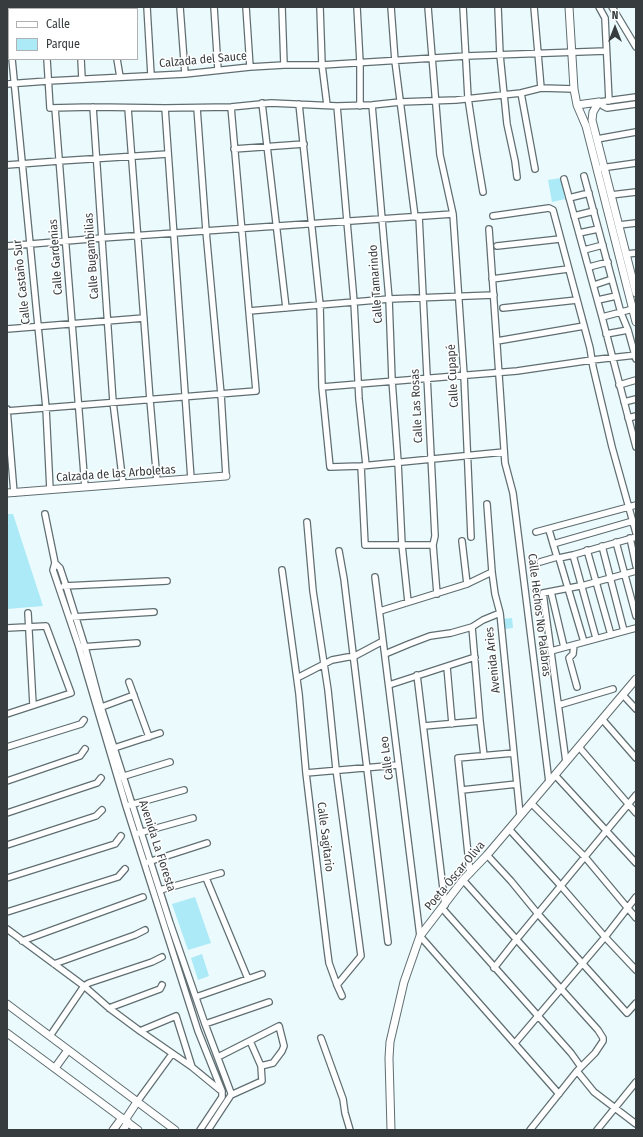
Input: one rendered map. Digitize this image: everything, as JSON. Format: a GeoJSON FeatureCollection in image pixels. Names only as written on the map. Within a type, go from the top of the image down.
{"type":"FeatureCollection","features":[{"type":"Feature","properties":{"kind":"street"},"geometry":{"type":"LineString","coordinates":[[147,7],[151,75]]}},
{"type":"Feature","properties":{"kind":"street"},"geometry":{"type":"LineString","coordinates":[[180,7],[185,74]]}},
{"type":"Feature","properties":{"kind":"street"},"geometry":{"type":"LineString","coordinates":[[214,7],[218,70]]}},
{"type":"Feature","properties":{"kind":"street"},"geometry":{"type":"LineString","coordinates":[[246,7],[250,67]]}},
{"type":"Feature","properties":{"kind":"street"},"geometry":{"type":"LineString","coordinates":[[282,7],[284,65]]}},
{"type":"Feature","properties":{"kind":"street"},"geometry":{"type":"LineString","coordinates":[[320,7],[322,65],[327,105]]}},
{"type":"Feature","properties":{"kind":"street"},"geometry":{"type":"LineString","coordinates":[[357,7],[360,63],[360,106]]}},
{"type":"Feature","properties":{"kind":"street","name":"Calle Las Rosas"},"geometry":{"type":"LineString","coordinates":[[391,7],[400,102],[417,216],[423,298],[435,536],[433,545],[437,594]]}},
{"type":"Feature","properties":{"kind":"street","name":"Calle Cupapé"},"geometry":{"type":"LineString","coordinates":[[428,7],[440,155],[453,214],[464,375],[471,537]]}},
{"type":"Feature","properties":{"kind":"street"},"geometry":{"type":"LineString","coordinates":[[463,7],[468,98],[483,192]]}},
{"type":"Feature","properties":{"kind":"street"},"geometry":{"type":"LineString","coordinates":[[498,7],[500,55],[507,124],[517,177]]}},
{"type":"Feature","properties":{"kind":"street"},"geometry":{"type":"LineString","coordinates":[[534,7],[537,53],[542,88]]}},
{"type":"Feature","properties":{"kind":"street"},"geometry":{"type":"LineString","coordinates":[[569,7],[574,89],[577,105],[611,195],[636,293]]}},
{"type":"Feature","properties":{"kind":"street"},"geometry":{"type":"LineString","coordinates":[[599,7],[605,18],[609,100]]}},
{"type":"Feature","properties":{"kind":"street"},"geometry":{"type":"LineString","coordinates":[[612,7],[636,47]]}},
{"type":"Feature","properties":{"kind":"street","name":"Calzada del Sauce"},"geometry":{"type":"LineString","coordinates":[[7,84],[185,74],[284,65],[322,65],[466,56],[606,51]]}},
{"type":"Feature","properties":{"kind":"street","name":"Calle Castaño Sur"},"geometry":{"type":"LineString","coordinates":[[12,60],[46,408],[50,490]]}},
{"type":"Feature","properties":{"kind":"street","name":"Calle Gardenias"},"geometry":{"type":"LineString","coordinates":[[47,60],[48,81],[53,108],[59,161],[85,487]]}},
{"type":"Feature","properties":{"kind":"street"},"geometry":{"type":"LineString","coordinates":[[81,60],[82,79]]}},
{"type":"Feature","properties":{"kind":"street"},"geometry":{"type":"LineString","coordinates":[[117,60],[120,77]]}},
{"type":"Feature","properties":{"kind":"street"},"geometry":{"type":"LineString","coordinates":[[53,108],[197,108],[294,103],[360,106],[521,93],[542,88],[574,89]]}},
{"type":"Feature","properties":{"kind":"street"},"geometry":{"type":"LineString","coordinates":[[521,93],[535,169]]}},
{"type":"Feature","properties":{"kind":"street"},"geometry":{"type":"LineString","coordinates":[[577,105],[636,97]]}},
{"type":"Feature","properties":{"kind":"street"},"geometry":{"type":"LineString","coordinates":[[599,102],[607,108],[636,104]]}},
{"type":"Feature","properties":{"kind":"street"},"geometry":{"type":"LineString","coordinates":[[599,102],[592,116],[601,168],[636,322]]}},
{"type":"Feature","properties":{"kind":"street"},"geometry":{"type":"LineString","coordinates":[[262,104],[286,308]]}},
{"type":"Feature","properties":{"kind":"street"},"geometry":{"type":"LineString","coordinates":[[299,104],[320,305],[322,386],[330,467],[363,466],[504,452]]}},
{"type":"Feature","properties":{"kind":"street","name":"Calle Tamarindo"},"geometry":{"type":"LineString","coordinates":[[372,105],[389,299],[392,380],[402,545],[408,602]]}},
{"type":"Feature","properties":{"kind":"street"},"geometry":{"type":"LineString","coordinates":[[337,106],[354,302],[363,466],[365,545],[433,545]]}},
{"type":"Feature","properties":{"kind":"street","name":"Calle Bugambilias"},"geometry":{"type":"LineString","coordinates":[[93,107],[114,402],[123,484]]}},
{"type":"Feature","properties":{"kind":"street"},"geometry":{"type":"LineString","coordinates":[[11,493],[7,410],[256,391],[231,107]]}},
{"type":"Feature","properties":{"kind":"street"},"geometry":{"type":"LineString","coordinates":[[128,108],[157,482]]}},
{"type":"Feature","properties":{"kind":"street"},"geometry":{"type":"LineString","coordinates":[[165,108],[191,479]]}},
{"type":"Feature","properties":{"kind":"street"},"geometry":{"type":"LineString","coordinates":[[197,108],[206,231],[221,394],[226,476]]}},
{"type":"Feature","properties":{"kind":"street"},"geometry":{"type":"LineString","coordinates":[[597,139],[636,132]]}},
{"type":"Feature","properties":{"kind":"street"},"geometry":{"type":"LineString","coordinates":[[234,149],[304,144]]}},
{"type":"Feature","properties":{"kind":"street"},"geometry":{"type":"LineString","coordinates":[[7,165],[168,154]]}},
{"type":"Feature","properties":{"kind":"street"},"geometry":{"type":"LineString","coordinates":[[601,168],[636,163]]}},
{"type":"Feature","properties":{"kind":"street"},"geometry":{"type":"LineString","coordinates":[[322,386],[499,373],[592,360],[636,357],[616,296],[584,176]]}},
{"type":"Feature","properties":{"kind":"street"},"geometry":{"type":"LineString","coordinates":[[564,179],[594,285],[619,385],[634,434],[636,447]]}},
{"type":"Feature","properties":{"kind":"street"},"geometry":{"type":"LineString","coordinates":[[611,195],[636,192]]}},
{"type":"Feature","properties":{"kind":"street"},"geometry":{"type":"LineString","coordinates":[[569,198],[589,193]]}},
{"type":"Feature","properties":{"kind":"street"},"geometry":{"type":"LineString","coordinates":[[493,216],[549,208],[553,210],[584,326],[612,447],[636,533]]}},
{"type":"Feature","properties":{"kind":"street"},"geometry":{"type":"LineString","coordinates":[[574,216],[594,211]]}},
{"type":"Feature","properties":{"kind":"street"},"geometry":{"type":"LineString","coordinates":[[7,246],[453,214]]}},
{"type":"Feature","properties":{"kind":"street"},"geometry":{"type":"LineString","coordinates":[[619,225],[636,223]]}},
{"type":"Feature","properties":{"kind":"street","name":"Calle Hechos No Palabras"},"geometry":{"type":"LineString","coordinates":[[489,229],[505,463],[513,493],[549,782]]}},
{"type":"Feature","properties":{"kind":"street"},"geometry":{"type":"LineString","coordinates":[[579,233],[598,229]]}},
{"type":"Feature","properties":{"kind":"street"},"geometry":{"type":"LineString","coordinates":[[497,246],[560,239]]}},
{"type":"Feature","properties":{"kind":"street"},"geometry":{"type":"LineString","coordinates":[[584,250],[603,245]]}},
{"type":"Feature","properties":{"kind":"street"},"geometry":{"type":"LineString","coordinates":[[627,254],[636,253]]}},
{"type":"Feature","properties":{"kind":"street"},"geometry":{"type":"LineString","coordinates":[[589,267],[608,262]]}},
{"type":"Feature","properties":{"kind":"street"},"geometry":{"type":"LineString","coordinates":[[492,279],[568,268]]}},
{"type":"Feature","properties":{"kind":"street"},"geometry":{"type":"LineString","coordinates":[[594,285],[612,279]]}},
{"type":"Feature","properties":{"kind":"street"},"geometry":{"type":"LineString","coordinates":[[249,311],[389,299],[494,295]]}},
{"type":"Feature","properties":{"kind":"street"},"geometry":{"type":"LineString","coordinates":[[598,300],[616,296]]}},
{"type":"Feature","properties":{"kind":"street"},"geometry":{"type":"LineString","coordinates":[[503,308],[577,300]]}},
{"type":"Feature","properties":{"kind":"street"},"geometry":{"type":"LineString","coordinates":[[602,316],[621,313],[633,309]]}},
{"type":"Feature","properties":{"kind":"street"},"geometry":{"type":"LineString","coordinates":[[7,329],[144,318]]}},
{"type":"Feature","properties":{"kind":"street"},"geometry":{"type":"LineString","coordinates":[[497,341],[584,326]]}},
{"type":"Feature","properties":{"kind":"street"},"geometry":{"type":"LineString","coordinates":[[606,334],[628,330]]}},
{"type":"Feature","properties":{"kind":"street"},"geometry":{"type":"LineString","coordinates":[[619,385],[636,380]]}},
{"type":"Feature","properties":{"kind":"street"},"geometry":{"type":"LineString","coordinates":[[624,402],[636,399]]}},
{"type":"Feature","properties":{"kind":"street"},"geometry":{"type":"LineString","coordinates":[[628,418],[636,416]]}},
{"type":"Feature","properties":{"kind":"street","name":"Calzada de las Arboletas"},"geometry":{"type":"LineString","coordinates":[[11,493],[226,476]]}},
{"type":"Feature","properties":{"kind":"street","name":"Avenida Aries"},"geometry":{"type":"LineString","coordinates":[[487,504],[492,572],[495,594],[500,613],[520,815]]}},
{"type":"Feature","properties":{"kind":"street"},"geometry":{"type":"LineString","coordinates":[[536,532],[549,530],[636,505]]}},
{"type":"Feature","properties":{"kind":"street","name":"Avenida La Floresta"},"geometry":{"type":"LineString","coordinates":[[45,514],[54,563],[60,568],[62,586],[82,647],[112,749],[126,806],[198,1031],[222,1091]]}},
{"type":"Feature","properties":{"kind":"street"},"geometry":{"type":"LineString","coordinates":[[307,522],[313,591],[324,665],[336,769],[361,956],[337,984]]}},
{"type":"Feature","properties":{"kind":"street"},"geometry":{"type":"LineString","coordinates":[[553,544],[634,522]]}},
{"type":"Feature","properties":{"kind":"street"},"geometry":{"type":"LineString","coordinates":[[549,530],[584,642]]}},
{"type":"Feature","properties":{"kind":"street"},"geometry":{"type":"LineString","coordinates":[[540,562],[633,538],[636,566]]}},
{"type":"Feature","properties":{"kind":"street"},"geometry":{"type":"LineString","coordinates":[[462,541],[467,584]]}},
{"type":"Feature","properties":{"kind":"street"},"geometry":{"type":"LineString","coordinates":[[616,542],[636,616]]}},
{"type":"Feature","properties":{"kind":"street"},"geometry":{"type":"LineString","coordinates":[[602,546],[624,631]]}},
{"type":"Feature","properties":{"kind":"street"},"geometry":{"type":"LineString","coordinates":[[587,550],[611,635]]}},
{"type":"Feature","properties":{"kind":"street"},"geometry":{"type":"LineString","coordinates":[[339,551],[344,579],[388,942]]}},
{"type":"Feature","properties":{"kind":"street"},"geometry":{"type":"LineString","coordinates":[[573,554],[596,638]]}},
{"type":"Feature","properties":{"kind":"street","name":"Calle Sagitario"},"geometry":{"type":"LineString","coordinates":[[282,570],[297,678],[306,773],[327,948],[330,963],[342,996]]}},
{"type":"Feature","properties":{"kind":"street"},"geometry":{"type":"LineString","coordinates":[[566,762],[543,593],[596,582],[636,571]]}},
{"type":"Feature","properties":{"kind":"street"},"geometry":{"type":"LineString","coordinates":[[380,611],[467,584],[492,572]]}},
{"type":"Feature","properties":{"kind":"street","name":"Calle Leo"},"geometry":{"type":"LineString","coordinates":[[376,577],[420,936]]}},
{"type":"Feature","properties":{"kind":"street"},"geometry":{"type":"LineString","coordinates":[[62,586],[168,581]]}},
{"type":"Feature","properties":{"kind":"street"},"geometry":{"type":"LineString","coordinates":[[551,592],[564,647]]}},
{"type":"Feature","properties":{"kind":"street"},"geometry":{"type":"LineString","coordinates":[[72,616],[154,612]]}},
{"type":"Feature","properties":{"kind":"street"},"geometry":{"type":"LineString","coordinates":[[28,613],[33,705]]}},
{"type":"Feature","properties":{"kind":"street"},"geometry":{"type":"LineString","coordinates":[[385,654],[430,636],[451,634],[472,627],[482,620],[500,613]]}},
{"type":"Feature","properties":{"kind":"street"},"geometry":{"type":"LineString","coordinates":[[7,628],[46,626],[71,693],[7,714]]}},
{"type":"Feature","properties":{"kind":"street"},"geometry":{"type":"LineString","coordinates":[[472,627],[484,756]]}},
{"type":"Feature","properties":{"kind":"street"},"geometry":{"type":"LineString","coordinates":[[551,651],[636,628]]}},
{"type":"Feature","properties":{"kind":"street"},"geometry":{"type":"LineString","coordinates":[[297,678],[332,660],[353,657],[383,641]]}},
{"type":"Feature","properties":{"kind":"street"},"geometry":{"type":"LineString","coordinates":[[82,647],[137,643]]}},
{"type":"Feature","properties":{"kind":"street"},"geometry":{"type":"LineString","coordinates":[[574,645],[573,654],[569,658],[576,687]]}},
{"type":"Feature","properties":{"kind":"street"},"geometry":{"type":"LineString","coordinates":[[389,684],[475,657]]}},
{"type":"Feature","properties":{"kind":"street"},"geometry":{"type":"LineString","coordinates":[[447,667],[452,724]]}},
{"type":"Feature","properties":{"kind":"street"},"geometry":{"type":"LineString","coordinates":[[417,675],[424,726],[443,906],[494,968],[571,1053],[579,1069],[594,1092],[636,1124]]}},
{"type":"Feature","properties":{"kind":"street","name":"Poeta Óscar Oliva"},"geometry":{"type":"LineString","coordinates":[[391,1130],[390,1042],[404,982],[420,936],[463,880],[487,855],[636,679]]}},
{"type":"Feature","properties":{"kind":"street"},"geometry":{"type":"LineString","coordinates":[[129,682],[149,737]]}},
{"type":"Feature","properties":{"kind":"street"},"geometry":{"type":"LineString","coordinates":[[559,705],[613,689]]}},
{"type":"Feature","properties":{"kind":"street"},"geometry":{"type":"LineString","coordinates":[[99,708],[134,695]]}},
{"type":"Feature","properties":{"kind":"street"},"geometry":{"type":"LineString","coordinates":[[623,695],[636,709]]}},
{"type":"Feature","properties":{"kind":"street"},"geometry":{"type":"LineString","coordinates":[[602,719],[636,758]]}},
{"type":"Feature","properties":{"kind":"street"},"geometry":{"type":"LineString","coordinates":[[7,747],[81,724],[84,720]]}},
{"type":"Feature","properties":{"kind":"street"},"geometry":{"type":"LineString","coordinates":[[424,726],[480,721]]}},
{"type":"Feature","properties":{"kind":"street"},"geometry":{"type":"LineString","coordinates":[[112,749],[160,733]]}},
{"type":"Feature","properties":{"kind":"street"},"geometry":{"type":"LineString","coordinates":[[579,747],[636,813]]}},
{"type":"Feature","properties":{"kind":"street"},"geometry":{"type":"LineString","coordinates":[[7,781],[80,756],[85,749]]}},
{"type":"Feature","properties":{"kind":"street"},"geometry":{"type":"LineString","coordinates":[[470,873],[458,758],[514,753]]}},
{"type":"Feature","properties":{"kind":"street"},"geometry":{"type":"LineString","coordinates":[[120,777],[170,762]]}},
{"type":"Feature","properties":{"kind":"street"},"geometry":{"type":"LineString","coordinates":[[306,773],[336,769],[398,765]]}},
{"type":"Feature","properties":{"kind":"street"},"geometry":{"type":"LineString","coordinates":[[555,775],[636,863]]}},
{"type":"Feature","properties":{"kind":"street","name":"Avenida La Floresta"},"geometry":{"type":"LineString","coordinates":[[120,777],[132,804],[205,1024],[231,1095]]}},
{"type":"Feature","properties":{"kind":"street"},"geometry":{"type":"LineString","coordinates":[[7,813],[97,783],[101,778]]}},
{"type":"Feature","properties":{"kind":"street"},"geometry":{"type":"LineString","coordinates":[[462,790],[517,784]]}},
{"type":"Feature","properties":{"kind":"street"},"geometry":{"type":"LineString","coordinates":[[126,806],[184,790]]}},
{"type":"Feature","properties":{"kind":"street"},"geometry":{"type":"LineString","coordinates":[[494,968],[636,795]]}},
{"type":"Feature","properties":{"kind":"street"},"geometry":{"type":"LineString","coordinates":[[531,803],[585,857],[636,918]]}},
{"type":"Feature","properties":{"kind":"street"},"geometry":{"type":"LineString","coordinates":[[7,845],[96,816],[102,810]]}},
{"type":"Feature","properties":{"kind":"street"},"geometry":{"type":"LineString","coordinates":[[135,834],[192,818]]}},
{"type":"Feature","properties":{"kind":"street"},"geometry":{"type":"LineString","coordinates":[[509,829],[636,970]]}},
{"type":"Feature","properties":{"kind":"street"},"geometry":{"type":"LineString","coordinates":[[7,878],[115,844],[121,836]]}},
{"type":"Feature","properties":{"kind":"street"},"geometry":{"type":"LineString","coordinates":[[144,862],[207,843]]}},
{"type":"Feature","properties":{"kind":"street"},"geometry":{"type":"LineString","coordinates":[[487,855],[582,964],[628,1013],[636,1003]]}},
{"type":"Feature","properties":{"kind":"street"},"geometry":{"type":"LineString","coordinates":[[7,912],[118,878],[125,869]]}},
{"type":"Feature","properties":{"kind":"street"},"geometry":{"type":"LineString","coordinates":[[160,890],[221,873]]}},
{"type":"Feature","properties":{"kind":"street"},"geometry":{"type":"LineString","coordinates":[[206,878],[248,979]]}},
{"type":"Feature","properties":{"kind":"street"},"geometry":{"type":"LineString","coordinates":[[463,880],[598,1030],[603,1038],[603,1041],[595,1053],[579,1069],[530,1130]]}},
{"type":"Feature","properties":{"kind":"street"},"geometry":{"type":"LineString","coordinates":[[22,941],[143,897]]}},
{"type":"Feature","properties":{"kind":"street"},"geometry":{"type":"LineString","coordinates":[[515,1043],[605,937],[636,897]]}},
{"type":"Feature","properties":{"kind":"street"},"geometry":{"type":"LineString","coordinates":[[7,929],[84,986],[109,1008],[192,1067],[222,1091],[222,1097],[200,1130]]}},
{"type":"Feature","properties":{"kind":"street"},"geometry":{"type":"LineString","coordinates":[[54,964],[145,930]]}},
{"type":"Feature","properties":{"kind":"street"},"geometry":{"type":"LineString","coordinates":[[420,936],[559,1094]]}},
{"type":"Feature","properties":{"kind":"street"},"geometry":{"type":"LineString","coordinates":[[50,1036],[84,986],[152,962],[162,957]]}},
{"type":"Feature","properties":{"kind":"street"},"geometry":{"type":"LineString","coordinates":[[196,997],[262,974]]}},
{"type":"Feature","properties":{"kind":"street"},"geometry":{"type":"LineString","coordinates":[[109,1008],[160,989],[162,985]]}},
{"type":"Feature","properties":{"kind":"street"},"geometry":{"type":"LineString","coordinates":[[205,1024],[269,1002]]}},
{"type":"Feature","properties":{"kind":"street"},"geometry":{"type":"LineString","coordinates":[[7,1004],[175,1130]]}},
{"type":"Feature","properties":{"kind":"street"},"geometry":{"type":"LineString","coordinates":[[140,1031],[176,1016],[192,1067]]}},
{"type":"Feature","properties":{"kind":"street"},"geometry":{"type":"LineString","coordinates":[[218,1057],[250,1042],[278,1026],[284,1046],[282,1051],[273,1063],[261,1066]]}},
{"type":"Feature","properties":{"kind":"street"},"geometry":{"type":"LineString","coordinates":[[8,1035],[138,1130]]}},
{"type":"Feature","properties":{"kind":"street"},"geometry":{"type":"LineString","coordinates":[[321,1038],[343,1099],[350,1130]]}},
{"type":"Feature","properties":{"kind":"street"},"geometry":{"type":"LineString","coordinates":[[208,1130],[231,1095],[262,1080],[261,1066],[250,1042]]}},
{"type":"Feature","properties":{"kind":"street"},"geometry":{"type":"LineString","coordinates":[[55,1068],[68,1050]]}},
{"type":"Feature","properties":{"kind":"street"},"geometry":{"type":"LineString","coordinates":[[113,1130],[125,1120],[172,1054]]}},
{"type":"Feature","properties":{"kind":"street"},"geometry":{"type":"LineString","coordinates":[[597,1130],[636,1082]]}},
{"type":"Feature","properties":{"kind":"street"},"geometry":{"type":"LineString","coordinates":[[215,1108],[220,1112]]}},
{"type":"Feature","properties":{"kind":"street"},"geometry":{"type":"LineString","coordinates":[[123,1130],[125,1120]]}},
{"type":"Feature","properties":{"kind":"green space"},"geometry":{"type":"Polygon","coordinates":[[[561,178],[565,199],[552,202],[548,180],[561,178]]]}},
{"type":"Feature","properties":{"kind":"green space"},"geometry":{"type":"Polygon","coordinates":[[[7,514],[13,514],[43,606],[7,609],[7,514]]]}},
{"type":"Feature","properties":{"kind":"green space"},"geometry":{"type":"Polygon","coordinates":[[[512,618],[513,628],[504,629],[502,619],[512,618]]]}},
{"type":"Feature","properties":{"kind":"green space"},"geometry":{"type":"Polygon","coordinates":[[[195,897],[211,943],[188,950],[172,904],[195,897]]]}},
{"type":"Feature","properties":{"kind":"green space"},"geometry":{"type":"Polygon","coordinates":[[[202,954],[209,976],[198,980],[191,958],[202,954]]]}}]}
